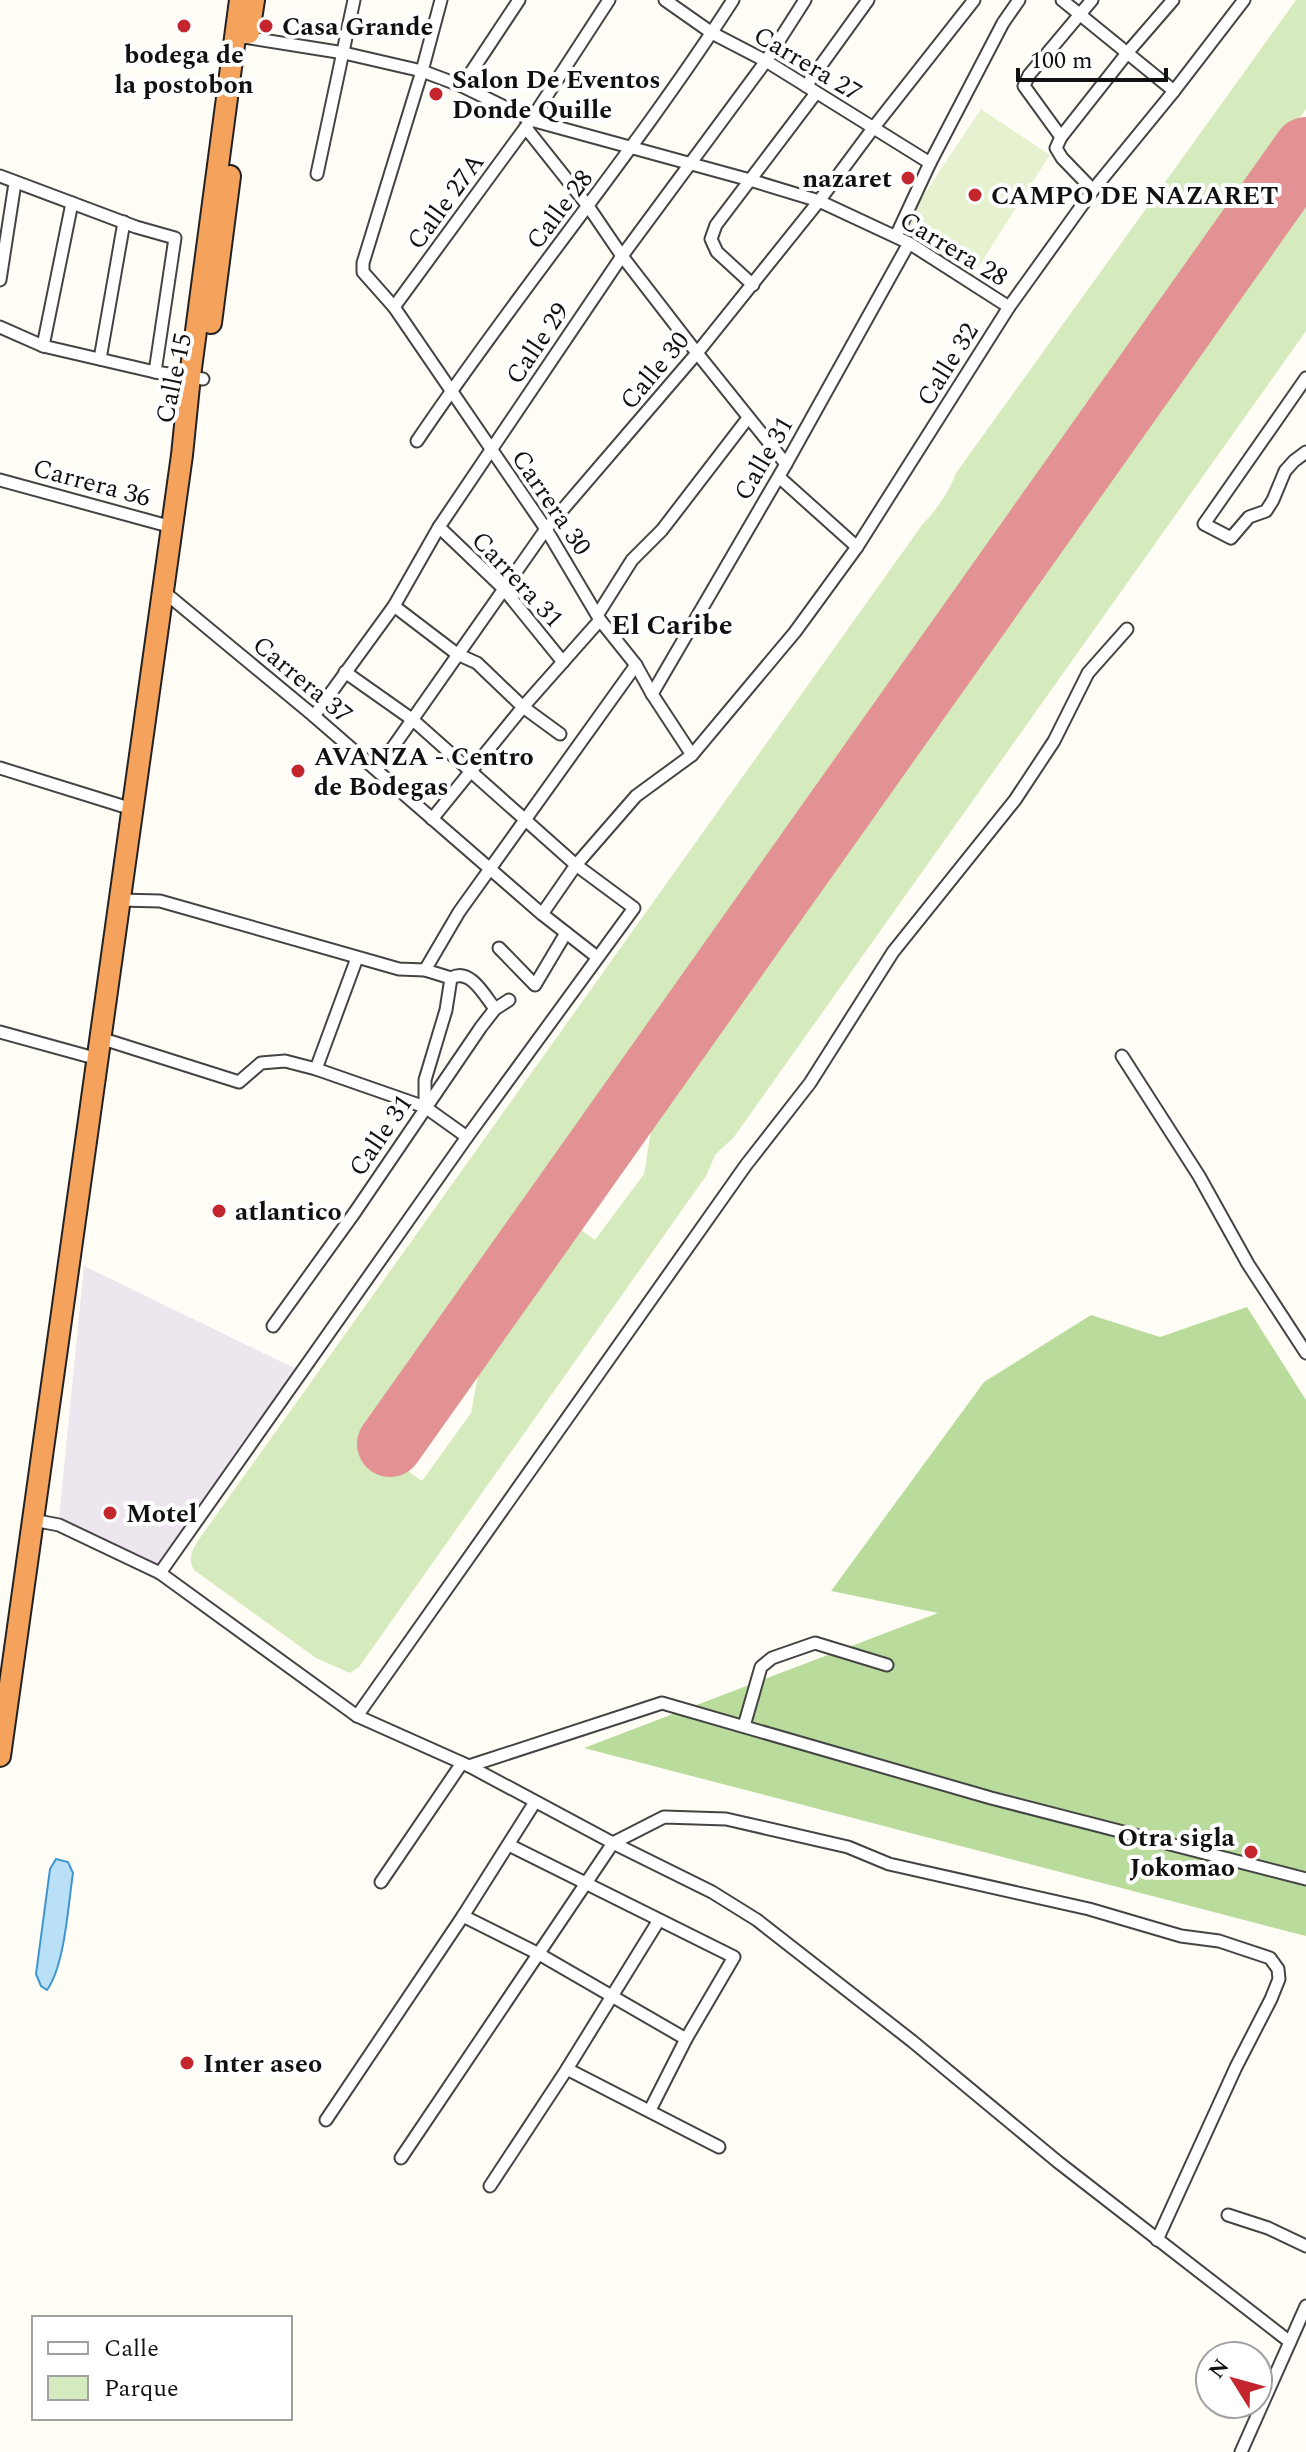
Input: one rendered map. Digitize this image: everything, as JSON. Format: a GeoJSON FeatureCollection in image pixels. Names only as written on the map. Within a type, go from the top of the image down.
{"type":"FeatureCollection","features":[{"type":"Feature","properties":{"kind":"highway","name":"Calle 15"},"geometry":{"type":"LineString","coordinates":[[0,1756],[182,455],[197,377],[242,36],[240,0]]}},
{"type":"Feature","properties":{"kind":"highway","name":"Calle 15"},"geometry":{"type":"LineString","coordinates":[[242,36],[254,0]]}},
{"type":"Feature","properties":{"kind":"street"},"geometry":{"type":"LineString","coordinates":[[317,174],[354,0]]}},
{"type":"Feature","properties":{"kind":"street"},"geometry":{"type":"LineString","coordinates":[[422,71],[441,0]]}},
{"type":"Feature","properties":{"kind":"street"},"geometry":{"type":"LineString","coordinates":[[462,86],[519,0]]}},
{"type":"Feature","properties":{"kind":"street","name":"Calle 27A"},"geometry":{"type":"LineString","coordinates":[[394,307],[528,124],[609,0]]}},
{"type":"Feature","properties":{"kind":"street","name":"Carrera 27"},"geometry":{"type":"LineString","coordinates":[[665,0],[712,33],[766,61],[930,163]]}},
{"type":"Feature","properties":{"kind":"street","name":"Calle 28"},"geometry":{"type":"LineString","coordinates":[[417,441],[631,148],[733,0]]}},
{"type":"Feature","properties":{"kind":"street","name":"Calle 29"},"geometry":{"type":"LineString","coordinates":[[314,716],[394,606],[439,527],[622,256],[766,61],[805,0]]}},
{"type":"Feature","properties":{"kind":"street"},"geometry":{"type":"LineString","coordinates":[[753,285],[717,252],[711,239],[716,225],[811,90],[868,0]]}},
{"type":"Feature","properties":{"kind":"street"},"geometry":{"type":"LineString","coordinates":[[896,236],[930,163],[1003,23],[1019,0]]}},
{"type":"Feature","properties":{"kind":"street"},"geometry":{"type":"LineString","coordinates":[[1062,0],[1174,91]]}},
{"type":"Feature","properties":{"kind":"street"},"geometry":{"type":"LineString","coordinates":[[1092,0],[1029,75],[1024,86],[1058,142],[1062,158],[1093,190]]}},
{"type":"Feature","properties":{"kind":"street"},"geometry":{"type":"LineString","coordinates":[[1058,142],[1173,0]]}},
{"type":"Feature","properties":{"kind":"street","name":"Calle 30"},"geometry":{"type":"LineString","coordinates":[[377,770],[546,529],[753,285],[973,2]]}},
{"type":"Feature","properties":{"kind":"street","name":"Calle 32"},"geometry":{"type":"LineString","coordinates":[[542,914],[576,865],[636,796],[692,755],[795,632],[857,547],[1009,307],[1093,190],[1174,91],[1240,2]]}},
{"type":"Feature","properties":{"kind":"street","name":"Carrera 28"},"geometry":{"type":"LineString","coordinates":[[242,36],[344,53],[422,71],[462,86],[528,124],[631,148],[819,201],[909,243],[1009,307]]}},
{"type":"Feature","properties":{"kind":"street","name":"Carrera 30"},"geometry":{"type":"LineString","coordinates":[[422,71],[363,263],[363,272],[394,307],[546,529],[599,617],[636,665],[692,755]]}},
{"type":"Feature","properties":{"kind":"street"},"geometry":{"type":"LineString","coordinates":[[528,124],[622,256],[786,464]]}},
{"type":"Feature","properties":{"kind":"street"},"geometry":{"type":"LineString","coordinates":[[0,176],[136,227],[175,238],[155,372]]}},
{"type":"Feature","properties":{"kind":"street"},"geometry":{"type":"LineString","coordinates":[[0,280],[15,183]]}},
{"type":"Feature","properties":{"kind":"street"},"geometry":{"type":"LineString","coordinates":[[43,346],[72,203]]}},
{"type":"Feature","properties":{"kind":"street"},"geometry":{"type":"LineString","coordinates":[[100,359],[124,222]]}},
{"type":"Feature","properties":{"kind":"street","name":"Calle 31"},"geometry":{"type":"LineString","coordinates":[[652,694],[779,477],[909,243]]}},
{"type":"Feature","properties":{"kind":"street"},"geometry":{"type":"LineString","coordinates":[[0,327],[43,346],[155,372],[197,377]]}},
{"type":"Feature","properties":{"kind":"street"},"geometry":{"type":"LineString","coordinates":[[1306,378],[1204,524],[1231,538],[1249,517],[1266,511],[1285,471],[1306,452]]}},
{"type":"Feature","properties":{"kind":"street"},"geometry":{"type":"LineString","coordinates":[[432,819],[599,617],[632,560],[662,530],[748,418]]}},
{"type":"Feature","properties":{"kind":"street"},"geometry":{"type":"LineString","coordinates":[[779,477],[857,547]]}},
{"type":"Feature","properties":{"kind":"street","name":"Carrera 36"},"geometry":{"type":"LineString","coordinates":[[0,480],[172,527]]}},
{"type":"Feature","properties":{"kind":"street","name":"Carrera 31"},"geometry":{"type":"LineString","coordinates":[[439,527],[503,588],[563,662]]}},
{"type":"Feature","properties":{"kind":"street","name":"Carrera 37"},"geometry":{"type":"LineString","coordinates":[[163,591],[314,716],[542,914],[597,957]]}},
{"type":"Feature","properties":{"kind":"street"},"geometry":{"type":"LineString","coordinates":[[394,606],[457,654],[477,663],[523,707],[560,734]]}},
{"type":"Feature","properties":{"kind":"street"},"geometry":{"type":"LineString","coordinates":[[357,1716],[746,1165],[810,1083],[893,952],[1015,800],[1054,741],[1088,673],[1127,629]]}},
{"type":"Feature","properties":{"kind":"street"},"geometry":{"type":"LineString","coordinates":[[425,970],[459,912],[636,665]]}},
{"type":"Feature","properties":{"kind":"street"},"geometry":{"type":"LineString","coordinates":[[160,1573],[467,1137],[634,908],[576,865],[413,720],[345,672]]}},
{"type":"Feature","properties":{"kind":"street"},"geometry":{"type":"LineString","coordinates":[[0,768],[132,809]]}},
{"type":"Feature","properties":{"kind":"street"},"geometry":{"type":"LineString","coordinates":[[120,900],[160,901],[357,958],[399,969],[425,970],[451,978]]}},
{"type":"Feature","properties":{"kind":"street"},"geometry":{"type":"LineString","coordinates":[[499,948],[535,985],[566,933]]}},
{"type":"Feature","properties":{"kind":"street"},"geometry":{"type":"LineString","coordinates":[[316,1069],[357,958]]}},
{"type":"Feature","properties":{"kind":"street"},"geometry":{"type":"LineString","coordinates":[[425,1107],[425,1080],[446,1010],[451,978],[457,974],[473,981],[495,1009]]}},
{"type":"Feature","properties":{"kind":"street","name":"Calle 31"},"geometry":{"type":"LineString","coordinates":[[273,1326],[495,1009],[509,1000]]}},
{"type":"Feature","properties":{"kind":"street"},"geometry":{"type":"LineString","coordinates":[[0,1032],[99,1049],[239,1082],[261,1063],[285,1061],[425,1107],[467,1137]]}},
{"type":"Feature","properties":{"kind":"street"},"geometry":{"type":"LineString","coordinates":[[1122,1056],[1199,1176],[1248,1264],[1306,1353]]}},
{"type":"Feature","properties":{"kind":"street"},"geometry":{"type":"LineString","coordinates":[[33,1520],[59,1525],[160,1573],[357,1716],[465,1765],[712,1892],[757,1920],[912,2041],[1058,2162],[1290,2342]]}},
{"type":"Feature","properties":{"kind":"street"},"geometry":{"type":"LineString","coordinates":[[744,1726],[761,1667],[772,1658],[815,1643],[887,1665]]}},
{"type":"Feature","properties":{"kind":"street"},"geometry":{"type":"LineString","coordinates":[[381,1882],[465,1765],[662,1703],[991,1798],[1306,1879]]}},
{"type":"Feature","properties":{"kind":"street"},"geometry":{"type":"LineString","coordinates":[[326,2120],[463,1916],[535,1802]]}},
{"type":"Feature","properties":{"kind":"street"},"geometry":{"type":"LineString","coordinates":[[401,2158],[613,1843],[664,1817],[726,1819],[848,1847],[889,1864],[1089,1909],[1181,1936],[1219,1941],[1270,1958],[1278,1969],[1279,1979],[1271,1999],[1236,2067],[1157,2240]]}},
{"type":"Feature","properties":{"kind":"street"},"geometry":{"type":"LineString","coordinates":[[509,1845],[734,1957],[686,2039],[650,2110]]}},
{"type":"Feature","properties":{"kind":"street"},"geometry":{"type":"LineString","coordinates":[[463,1916],[539,1954],[686,2039]]}},
{"type":"Feature","properties":{"kind":"street"},"geometry":{"type":"LineString","coordinates":[[490,2186],[659,1920]]}},
{"type":"Feature","properties":{"kind":"street"},"geometry":{"type":"LineString","coordinates":[[567,2069],[719,2147]]}},
{"type":"Feature","properties":{"kind":"street"},"geometry":{"type":"LineString","coordinates":[[1228,2215],[1278,2232],[1306,2246]]}},
{"type":"Feature","properties":{"kind":"street"},"geometry":{"type":"LineString","coordinates":[[1241,2452],[1306,2306]]}},
{"type":"Feature","properties":{"kind":"shaded area"},"geometry":{"type":"Polygon","coordinates":[[[84,1266],[296,1369],[157,1565],[59,1517],[84,1266]]]}},
{"type":"Feature","properties":{"kind":"green space"},"geometry":{"type":"Polygon","coordinates":[[[1296,0],[1306,0],[1306,109],[364,1440],[422,1481],[471,1413],[483,1349],[574,1225],[595,1240],[644,1174],[655,1106],[1306,185],[1306,331],[734,1137],[715,1155],[706,1176],[359,1667],[350,1673],[316,1658],[194,1570],[191,1556],[197,1542],[1296,0]]]}},
{"type":"Feature","properties":{"kind":"green space","name":"CAMPO DE NAZARET"},"geometry":{"type":"Polygon","coordinates":[[[981,109],[1050,155],[972,277],[898,234],[981,109]]]}},
{"type":"Feature","properties":{"kind":"green space"},"geometry":{"type":"Polygon","coordinates":[[[1247,1307],[1306,1400],[1306,1936],[584,1748],[938,1613],[831,1591],[984,1382],[1091,1315],[1160,1337],[1247,1307]]]}},
{"type":"Feature","properties":{"kind":"water"},"geometry":{"type":"Polygon","coordinates":[[[56,1859],[68,1862],[73,1873],[62,1950],[47,1990],[41,1986],[36,1974],[50,1869],[56,1859]]]}},
{"type":"Feature","properties":{"kind":"runway"},"geometry":{"type":"LineString","coordinates":[[390,1444],[1306,150]]}},
{"type":"Feature","properties":{"kind":"place","name":"bodega de la postobon"},"geometry":{"type":"Point","coordinates":[184,26]}},
{"type":"Feature","properties":{"kind":"place","name":"Casa Grande"},"geometry":{"type":"Point","coordinates":[266,26]}},
{"type":"Feature","properties":{"kind":"place","name":"Salon De Eventos Donde Quille"},"geometry":{"type":"Point","coordinates":[436,94]}},
{"type":"Feature","properties":{"kind":"place","name":"nazaret"},"geometry":{"type":"Point","coordinates":[908,178]}},
{"type":"Feature","properties":{"kind":"place","name":"CAMPO DE NAZARET"},"geometry":{"type":"Point","coordinates":[975,195]}},
{"type":"Feature","properties":{"kind":"place","name":"AVANZA - Centro de Bodegas"},"geometry":{"type":"Point","coordinates":[298,771]}},
{"type":"Feature","properties":{"kind":"place","name":"atlantico"},"geometry":{"type":"Point","coordinates":[219,1211]}},
{"type":"Feature","properties":{"kind":"place","name":"Motel"},"geometry":{"type":"Point","coordinates":[110,1513]}},
{"type":"Feature","properties":{"kind":"place","name":"Otra sigla Jokomao"},"geometry":{"type":"Point","coordinates":[1251,1852]}},
{"type":"Feature","properties":{"kind":"place","name":"Inter aseo"},"geometry":{"type":"Point","coordinates":[187,2063]}},
{"type":"Feature","properties":{"kind":"district","name":"El Caribe"},"geometry":{"type":"Point","coordinates":[672,624]}}]}
